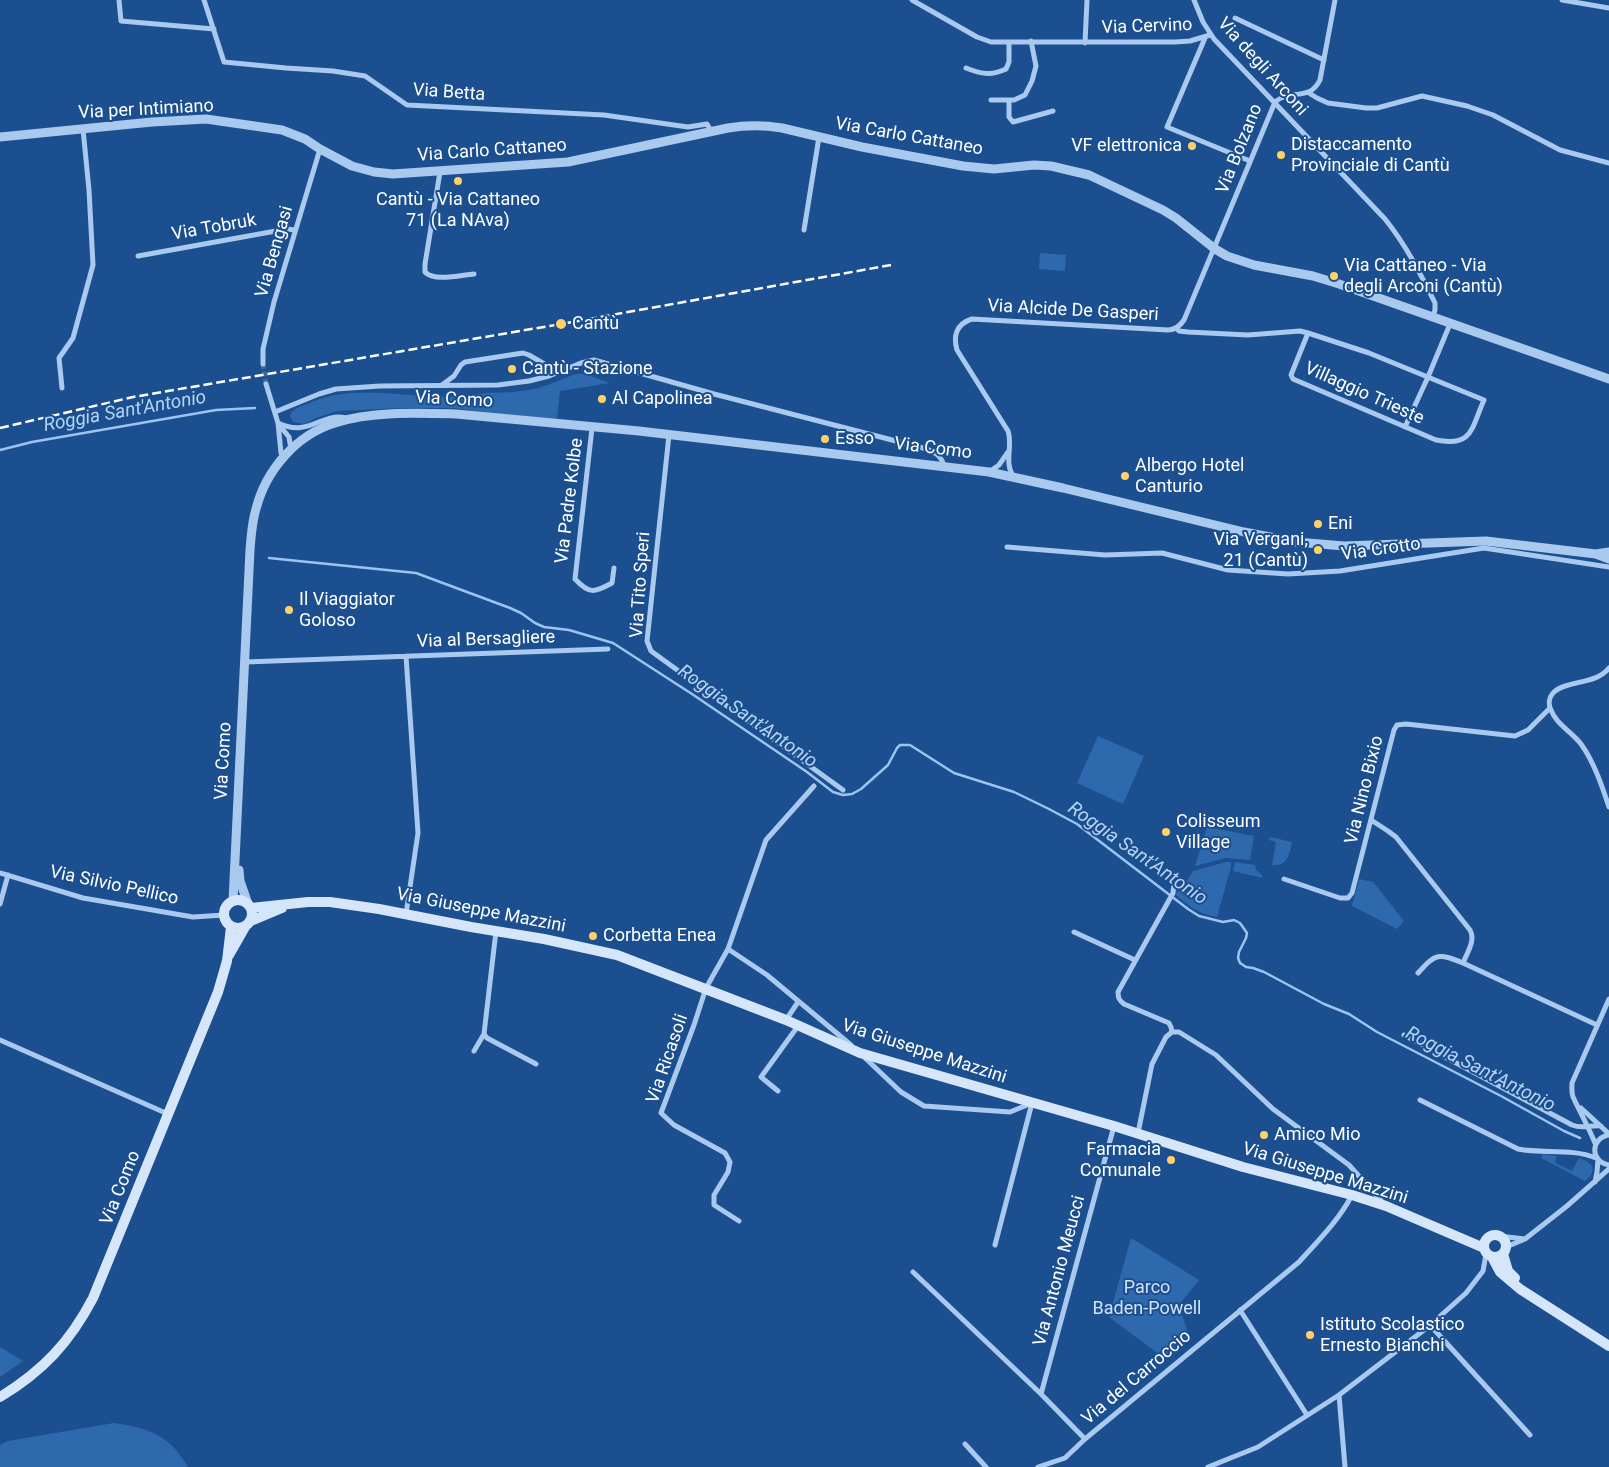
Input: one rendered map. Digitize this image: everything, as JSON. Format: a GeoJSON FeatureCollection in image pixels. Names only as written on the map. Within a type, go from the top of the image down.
{"type":"FeatureCollection","features":[{"type":"Feature","properties":{"kind":"main road"},"geometry":{"type":"LineString","coordinates":[[241,900],[249,906],[252,914],[248,924],[238,929],[231,927],[226,922],[224,915],[228,904],[241,900]]}},
{"type":"Feature","properties":{"kind":"main road","name":"Via Giuseppe Mazzini"},"geometry":{"type":"LineString","coordinates":[[249,906],[330,902],[544,939],[617,955],[786,1020],[860,1053],[1138,1133],[1243,1167],[1352,1195],[1386,1206],[1494,1252]]}},
{"type":"Feature","properties":{"kind":"main road","name":"Via Giuseppe Mazzini"},"geometry":{"type":"LineString","coordinates":[[248,924],[295,903]]}},
{"type":"Feature","properties":{"kind":"main road","name":"Via Como"},"geometry":{"type":"LineString","coordinates":[[226,961],[248,924]]}},
{"type":"Feature","properties":{"kind":"main road","name":"Via Como"},"geometry":{"type":"LineString","coordinates":[[0,1397],[31,1377],[44,1366],[69,1338],[93,1298],[218,992],[226,961],[231,927]]}},
{"type":"Feature","properties":{"kind":"main road","name":"Via Giuseppe Mazzini"},"geometry":{"type":"LineString","coordinates":[[1453,1235],[1487,1238],[1492,1235],[1499,1236]]}},
{"type":"Feature","properties":{"kind":"main road"},"geometry":{"type":"LineString","coordinates":[[1494,1252],[1505,1242],[1499,1236]]}},
{"type":"Feature","properties":{"kind":"main road"},"geometry":{"type":"LineString","coordinates":[[1487,1238],[1484,1242],[1494,1252],[1508,1272],[1557,1312],[1609,1346]]}},
{"type":"Feature","properties":{"kind":"street"},"geometry":{"type":"LineString","coordinates":[[119,0],[121,21],[214,29]]}},
{"type":"Feature","properties":{"kind":"street","name":"Via Betta"},"geometry":{"type":"LineString","coordinates":[[204,0],[224,62],[333,71],[365,76],[407,106],[604,115],[688,127],[707,124],[711,131]]}},
{"type":"Feature","properties":{"kind":"street","name":"Via Cervino"},"geometry":{"type":"LineString","coordinates":[[912,0],[976,37],[991,42],[1175,42],[1190,41],[1210,35]]}},
{"type":"Feature","properties":{"kind":"street","name":"Via Cervino"},"geometry":{"type":"LineString","coordinates":[[1085,43],[1087,0]]}},
{"type":"Feature","properties":{"kind":"street","name":"Via degli Arconi"},"geometry":{"type":"LineString","coordinates":[[1194,0],[1210,35],[1396,232],[1435,303],[1433,316]]}},
{"type":"Feature","properties":{"kind":"street"},"geometry":{"type":"LineString","coordinates":[[1335,0],[1320,80],[1317,86],[1309,93],[1316,98],[1328,103],[1377,108],[1422,96],[1467,106],[1493,115],[1560,150],[1609,163]]}},
{"type":"Feature","properties":{"kind":"street"},"geometry":{"type":"LineString","coordinates":[[1562,0],[1609,8]]}},
{"type":"Feature","properties":{"kind":"street"},"geometry":{"type":"LineString","coordinates":[[1235,18],[1324,60]]}},
{"type":"Feature","properties":{"kind":"street"},"geometry":{"type":"LineString","coordinates":[[1205,38],[1167,127],[1250,161]]}},
{"type":"Feature","properties":{"kind":"street"},"geometry":{"type":"LineString","coordinates":[[991,100],[1014,100],[1025,95],[1032,81],[1036,66],[1031,41]]}},
{"type":"Feature","properties":{"kind":"street"},"geometry":{"type":"LineString","coordinates":[[966,68],[981,74],[994,73],[1006,69],[1009,62],[1009,42]]}},
{"type":"Feature","properties":{"kind":"street","name":"Via Bolzano"},"geometry":{"type":"LineString","coordinates":[[1176,328],[1184,320],[1275,102],[1288,95],[1309,93]]}},
{"type":"Feature","properties":{"kind":"street"},"geometry":{"type":"LineString","coordinates":[[1008,100],[1009,117],[1013,122],[1054,111]]}},
{"type":"Feature","properties":{"kind":"street","name":"Via per Intimiano"},"geometry":{"type":"LineString","coordinates":[[0,137],[152,122],[206,119],[282,130],[305,139],[320,149]]}},
{"type":"Feature","properties":{"kind":"street","name":"Via Carlo Cattaneo"},"geometry":{"type":"LineString","coordinates":[[320,149],[352,166],[379,173],[440,172],[568,162],[737,126],[766,126],[896,154],[963,166],[994,168],[1034,165],[1051,166],[1089,175],[1163,210],[1215,249],[1236,260],[1319,278],[1433,316],[1450,324],[1609,379]]}},
{"type":"Feature","properties":{"kind":"street"},"geometry":{"type":"LineString","coordinates":[[62,388],[59,358],[73,338],[91,274],[93,260],[83,129]]}},
{"type":"Feature","properties":{"kind":"street"},"geometry":{"type":"LineString","coordinates":[[804,230],[818,137]]}},
{"type":"Feature","properties":{"kind":"street","name":"Via Bengasi"},"geometry":{"type":"LineString","coordinates":[[263,364],[263,349],[266,335],[320,149]]}},
{"type":"Feature","properties":{"kind":"street"},"geometry":{"type":"LineString","coordinates":[[440,172],[425,272],[430,276],[438,277],[474,274]]}},
{"type":"Feature","properties":{"kind":"street","name":"Via Tobruk"},"geometry":{"type":"LineString","coordinates":[[138,256],[287,229],[295,230]]}},
{"type":"Feature","properties":{"kind":"street","name":"Via Alcide De Gasperi"},"geometry":{"type":"LineString","coordinates":[[1013,476],[1008,467],[1010,442],[1008,431],[958,350],[955,336],[957,329],[961,325],[966,321],[978,319],[1168,330],[1176,328]]}},
{"type":"Feature","properties":{"kind":"street"},"geometry":{"type":"LineString","coordinates":[[1405,427],[1450,324]]}},
{"type":"Feature","properties":{"kind":"street"},"geometry":{"type":"LineString","coordinates":[[1176,328],[1188,332],[1248,335],[1300,331],[1308,333]]}},
{"type":"Feature","properties":{"kind":"street","name":"Villaggio Trieste"},"geometry":{"type":"LineString","coordinates":[[1308,333],[1368,353],[1484,400],[1469,434],[1463,440],[1457,442],[1436,440],[1293,379],[1291,374],[1308,333]]}},
{"type":"Feature","properties":{"kind":"street"},"geometry":{"type":"LineString","coordinates":[[442,386],[454,376],[465,362],[518,354],[529,355],[550,366],[570,367]]}},
{"type":"Feature","properties":{"kind":"street"},"geometry":{"type":"LineString","coordinates":[[275,412],[319,394],[336,390],[380,386],[498,385],[549,376],[594,360],[714,394],[923,448],[937,454],[941,458],[944,467]]}},
{"type":"Feature","properties":{"kind":"street"},"geometry":{"type":"LineString","coordinates":[[266,384],[278,424],[283,457]]}},
{"type":"Feature","properties":{"kind":"street","name":"Via Como"},"geometry":{"type":"LineString","coordinates":[[233,901],[253,521],[260,496],[273,471],[283,457],[291,449],[319,430],[348,419],[406,414],[456,414],[669,435],[989,472],[1013,476],[1244,532],[1313,544],[1344,546],[1486,540],[1596,554]]}},
{"type":"Feature","properties":{"kind":"street"},"geometry":{"type":"LineString","coordinates":[[278,424],[288,428],[304,428],[332,417],[348,419]]}},
{"type":"Feature","properties":{"kind":"street"},"geometry":{"type":"LineString","coordinates":[[278,424],[289,438],[291,449]]}},
{"type":"Feature","properties":{"kind":"street","name":"Via Padre Kolbe"},"geometry":{"type":"LineString","coordinates":[[592,428],[574,579],[585,590],[597,591],[612,583],[614,568]]}},
{"type":"Feature","properties":{"kind":"street","name":"Via Tito Speri"},"geometry":{"type":"LineString","coordinates":[[669,435],[647,640],[651,651],[843,790]]}},
{"type":"Feature","properties":{"kind":"street"},"geometry":{"type":"LineString","coordinates":[[989,472],[999,464],[1010,449]]}},
{"type":"Feature","properties":{"kind":"street","name":"Via Crotto"},"geometry":{"type":"LineString","coordinates":[[1007,547],[1105,555],[1162,553],[1228,570],[1288,574],[1340,571],[1484,548],[1609,567]]}},
{"type":"Feature","properties":{"kind":"street"},"geometry":{"type":"LineString","coordinates":[[1596,554],[1609,552]]}},
{"type":"Feature","properties":{"kind":"street"},"geometry":{"type":"LineString","coordinates":[[1596,554],[1609,559]]}},
{"type":"Feature","properties":{"kind":"street","name":"Via al Bersagliere"},"geometry":{"type":"LineString","coordinates":[[245,662],[608,649]]}},
{"type":"Feature","properties":{"kind":"street"},"geometry":{"type":"LineString","coordinates":[[406,656],[418,833],[406,914]]}},
{"type":"Feature","properties":{"kind":"street"},"geometry":{"type":"LineString","coordinates":[[1609,668],[1597,677],[1559,689],[1551,696],[1549,704],[1557,719],[1581,744],[1589,758],[1609,807]]}},
{"type":"Feature","properties":{"kind":"street","name":"Via Nino Bixio"},"geometry":{"type":"LineString","coordinates":[[1284,879],[1334,896],[1348,898],[1352,893],[1394,730],[1397,725],[1406,724],[1515,736],[1528,730],[1550,708]]}},
{"type":"Feature","properties":{"kind":"street"},"geometry":{"type":"LineString","coordinates":[[814,786],[766,840],[728,949],[767,975],[860,1053],[901,1092],[924,1106],[1010,1112],[1032,1103]]}},
{"type":"Feature","properties":{"kind":"street"},"geometry":{"type":"LineString","coordinates":[[1371,820],[1396,838],[1470,930],[1472,940],[1462,963]]}},
{"type":"Feature","properties":{"kind":"street","name":"Via Como"},"geometry":{"type":"LineString","coordinates":[[237,830],[240,881],[249,906]]}},
{"type":"Feature","properties":{"kind":"street","name":"Via Silvio Pellico"},"geometry":{"type":"LineString","coordinates":[[0,873],[83,898],[193,916],[224,915]]}},
{"type":"Feature","properties":{"kind":"street"},"geometry":{"type":"LineString","coordinates":[[0,904],[8,875]]}},
{"type":"Feature","properties":{"kind":"street"},"geometry":{"type":"LineString","coordinates":[[1172,1032],[1168,1023],[1124,1004],[1118,997],[1118,992],[1172,893],[1174,883]]}},
{"type":"Feature","properties":{"kind":"street"},"geometry":{"type":"LineString","coordinates":[[474,1050],[484,1034],[496,931]]}},
{"type":"Feature","properties":{"kind":"street"},"geometry":{"type":"LineString","coordinates":[[1074,932],[1135,960]]}},
{"type":"Feature","properties":{"kind":"street","name":"Via Ricasoli"},"geometry":{"type":"LineString","coordinates":[[728,949],[706,988],[661,1113],[674,1125],[725,1153],[730,1162],[728,1172],[714,1195],[714,1205],[739,1221]]}},
{"type":"Feature","properties":{"kind":"street"},"geometry":{"type":"LineString","coordinates":[[1418,973],[1435,957],[1442,956],[1462,963],[1597,1025]]}},
{"type":"Feature","properties":{"kind":"street"},"geometry":{"type":"LineString","coordinates":[[1582,1153],[1595,1145],[1601,1137],[1609,1134],[1574,1099],[1572,1083],[1609,999]]}},
{"type":"Feature","properties":{"kind":"street"},"geometry":{"type":"LineString","coordinates":[[786,1020],[798,1002]]}},
{"type":"Feature","properties":{"kind":"street"},"geometry":{"type":"LineString","coordinates":[[778,1091],[761,1077],[798,1026]]}},
{"type":"Feature","properties":{"kind":"street"},"geometry":{"type":"LineString","coordinates":[[1138,1133],[1152,1064],[1166,1037],[1172,1032],[1179,1032],[1216,1054],[1273,1109],[1350,1165],[1386,1206]]}},
{"type":"Feature","properties":{"kind":"street"},"geometry":{"type":"LineString","coordinates":[[484,1034],[487,1038],[536,1064]]}},
{"type":"Feature","properties":{"kind":"street"},"geometry":{"type":"LineString","coordinates":[[1404,1035],[1572,1125],[1579,1128],[1600,1126]]}},
{"type":"Feature","properties":{"kind":"street"},"geometry":{"type":"LineString","coordinates":[[0,1040],[168,1114]]}},
{"type":"Feature","properties":{"kind":"street"},"geometry":{"type":"LineString","coordinates":[[1420,1100],[1518,1149],[1529,1152],[1582,1153],[1597,1159],[1605,1165],[1609,1165]]}},
{"type":"Feature","properties":{"kind":"street"},"geometry":{"type":"LineString","coordinates":[[995,1245],[1032,1103]]}},
{"type":"Feature","properties":{"kind":"street"},"geometry":{"type":"LineString","coordinates":[[1578,1104],[1595,1145],[1597,1172],[1594,1182]]}},
{"type":"Feature","properties":{"kind":"street","name":"Via Antonio Meucci"},"geometry":{"type":"LineString","coordinates":[[1041,1394],[1114,1126]]}},
{"type":"Feature","properties":{"kind":"street"},"geometry":{"type":"LineString","coordinates":[[1208,1467],[1258,1447],[1339,1395],[1430,1325],[1466,1293],[1483,1271],[1494,1252],[1525,1239],[1568,1206],[1609,1169]]}},
{"type":"Feature","properties":{"kind":"street","name":"Via del Carroccio"},"geometry":{"type":"LineString","coordinates":[[1038,1467],[1065,1458],[1085,1439],[1299,1262],[1325,1234],[1352,1195]]}},
{"type":"Feature","properties":{"kind":"street"},"geometry":{"type":"LineString","coordinates":[[1499,1236],[1525,1239]]}},
{"type":"Feature","properties":{"kind":"street"},"geometry":{"type":"LineString","coordinates":[[913,1272],[1041,1394],[1085,1439]]}},
{"type":"Feature","properties":{"kind":"street"},"geometry":{"type":"LineString","coordinates":[[1240,1310],[1307,1415]]}},
{"type":"Feature","properties":{"kind":"street"},"geometry":{"type":"LineString","coordinates":[[1430,1325],[1530,1435]]}},
{"type":"Feature","properties":{"kind":"street"},"geometry":{"type":"LineString","coordinates":[[1339,1395],[1345,1467]]}},
{"type":"Feature","properties":{"kind":"street"},"geometry":{"type":"LineString","coordinates":[[965,1444],[986,1467]]}},
{"type":"Feature","properties":{"kind":"green space"},"geometry":{"type":"Polygon","coordinates":[[[1040,253],[1066,255],[1065,271],[1039,269],[1040,253]]]}},
{"type":"Feature","properties":{"kind":"green space"},"geometry":{"type":"Polygon","coordinates":[[[576,374],[585,374],[610,383],[560,391],[557,419],[488,413],[456,408],[337,411],[304,424],[293,422],[290,416],[298,408],[323,398],[341,394],[378,393],[452,397],[513,392],[540,388],[576,374]]]}},
{"type":"Feature","properties":{"kind":"green space"},"geometry":{"type":"Polygon","coordinates":[[[1098,736],[1144,756],[1123,804],[1077,783],[1098,736]]]}},
{"type":"Feature","properties":{"kind":"green space"},"geometry":{"type":"Polygon","coordinates":[[[1207,827],[1254,836],[1250,860],[1226,858],[1195,866],[1207,827]]]}},
{"type":"Feature","properties":{"kind":"green space"},"geometry":{"type":"Polygon","coordinates":[[[1270,837],[1292,842],[1287,859],[1281,864],[1272,865],[1276,842],[1269,840],[1270,837]]]}},
{"type":"Feature","properties":{"kind":"green space"},"geometry":{"type":"Polygon","coordinates":[[[1231,862],[1231,867],[1217,917],[1194,909],[1175,894],[1184,886],[1193,871],[1231,862]]]}},
{"type":"Feature","properties":{"kind":"green space"},"geometry":{"type":"Polygon","coordinates":[[[1235,862],[1255,865],[1262,878],[1233,871],[1235,862]]]}},
{"type":"Feature","properties":{"kind":"green space"},"geometry":{"type":"Polygon","coordinates":[[[1359,879],[1373,882],[1404,921],[1397,929],[1352,906],[1359,879]]]}},
{"type":"Feature","properties":{"kind":"green space"},"geometry":{"type":"Polygon","coordinates":[[[1543,1154],[1557,1156],[1555,1163],[1572,1171],[1579,1158],[1590,1164],[1593,1170],[1592,1173],[1585,1181],[1541,1158],[1543,1154]]]}},
{"type":"Feature","properties":{"kind":"green space","name":"Parco Baden-Powell"},"geometry":{"type":"Polygon","coordinates":[[[1131,1238],[1199,1280],[1179,1305],[1189,1337],[1164,1358],[1109,1317],[1131,1238]]]}},
{"type":"Feature","properties":{"kind":"green space"},"geometry":{"type":"Polygon","coordinates":[[[0,1347],[23,1361],[0,1377],[0,1347]]]}},
{"type":"Feature","properties":{"kind":"green space"},"geometry":{"type":"Polygon","coordinates":[[[114,1423],[137,1427],[166,1440],[174,1447],[188,1467],[0,1467],[0,1445],[8,1441],[114,1423]]]}},
{"type":"Feature","properties":{"kind":"waterway","name":"Roggia Sant'Antonio"},"geometry":{"type":"LineString","coordinates":[[0,450],[32,442],[216,410],[255,408]]}},
{"type":"Feature","properties":{"kind":"waterway","name":"Roggia Sant'Antonio"},"geometry":{"type":"LineString","coordinates":[[269,558],[416,573],[510,608],[544,627],[569,630],[613,643],[692,694],[807,772],[833,792],[843,795],[852,794],[861,789],[888,765],[900,745],[910,745],[954,773],[1014,792],[1077,824],[1199,916],[1223,922],[1234,920],[1240,923],[1247,933],[1238,958],[1240,963],[1246,967],[1264,972],[1324,1004],[1349,1014],[1377,1032],[1580,1138]]}},
{"type":"Feature","properties":{"kind":"tunnel"},"geometry":{"type":"LineString","coordinates":[[263,364],[266,384]]}},
{"type":"Feature","properties":{"kind":"railway"},"geometry":{"type":"LineString","coordinates":[[0,428],[133,397],[561,324],[891,265]]}},
{"type":"Feature","properties":{"kind":"place","name":"VF elettronica"},"geometry":{"type":"Point","coordinates":[1192,146]}},
{"type":"Feature","properties":{"kind":"place","name":"Distaccamento Provinciale di Cantù"},"geometry":{"type":"Point","coordinates":[1281,155]}},
{"type":"Feature","properties":{"kind":"place","name":"Cantù - Via Cattaneo 71 (La NAva)"},"geometry":{"type":"Point","coordinates":[458,181]}},
{"type":"Feature","properties":{"kind":"place","name":"Via Cattaneo - Via degli Arconi (Cantù)"},"geometry":{"type":"Point","coordinates":[1334,276]}},
{"type":"Feature","properties":{"kind":"place","name":"Cantù"},"geometry":{"type":"Point","coordinates":[561,324]}},
{"type":"Feature","properties":{"kind":"place","name":"Cantù - Stazione"},"geometry":{"type":"Point","coordinates":[512,369]}},
{"type":"Feature","properties":{"kind":"place","name":"Al Capolinea"},"geometry":{"type":"Point","coordinates":[602,399]}},
{"type":"Feature","properties":{"kind":"place","name":"Esso"},"geometry":{"type":"Point","coordinates":[825,439]}},
{"type":"Feature","properties":{"kind":"place","name":"Albergo Hotel Canturio"},"geometry":{"type":"Point","coordinates":[1125,476]}},
{"type":"Feature","properties":{"kind":"place","name":"Eni"},"geometry":{"type":"Point","coordinates":[1318,524]}},
{"type":"Feature","properties":{"kind":"place","name":"Via Vergani, 21 (Cantù)"},"geometry":{"type":"Point","coordinates":[1318,550]}},
{"type":"Feature","properties":{"kind":"place","name":"Il Viaggiator Goloso"},"geometry":{"type":"Point","coordinates":[289,610]}},
{"type":"Feature","properties":{"kind":"place","name":"Colisseum Village"},"geometry":{"type":"Point","coordinates":[1166,832]}},
{"type":"Feature","properties":{"kind":"place","name":"Corbetta Enea"},"geometry":{"type":"Point","coordinates":[593,936]}},
{"type":"Feature","properties":{"kind":"place","name":"Amico Mio"},"geometry":{"type":"Point","coordinates":[1264,1135]}},
{"type":"Feature","properties":{"kind":"place","name":"Farmacia Comunale"},"geometry":{"type":"Point","coordinates":[1171,1160]}},
{"type":"Feature","properties":{"kind":"place","name":"Istituto Scolastico Ernesto Bianchi"},"geometry":{"type":"Point","coordinates":[1310,1335]}}]}
